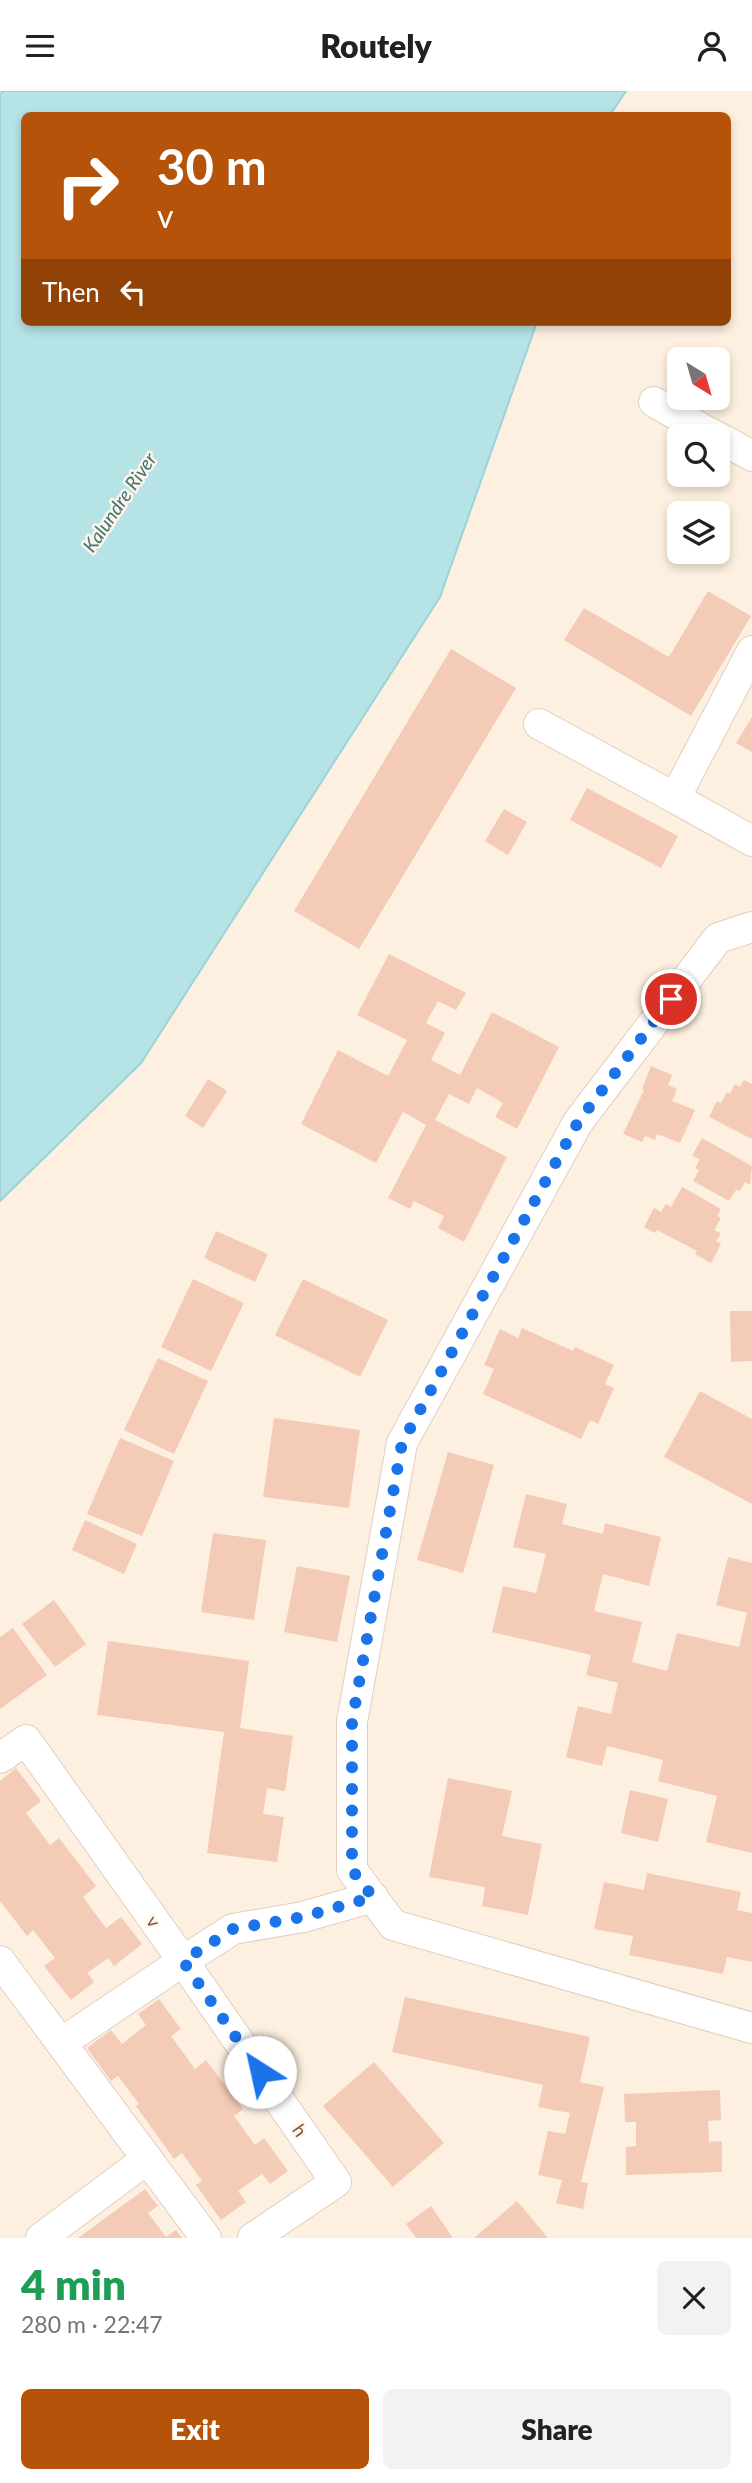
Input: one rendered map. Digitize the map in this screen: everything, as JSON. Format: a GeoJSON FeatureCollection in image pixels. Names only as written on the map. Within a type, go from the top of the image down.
{"type":"FeatureCollection","features":[{"type":"Feature","properties":{"kind":"street"},"geometry":{"type":"LineString","coordinates":[[654,402],[694,424]]}},
{"type":"Feature","properties":{"kind":"street"},"geometry":{"type":"LineString","coordinates":[[730,444],[752,456]]}},
{"type":"Feature","properties":{"kind":"street"},"geometry":{"type":"LineString","coordinates":[[675,798],[752,651]]}},
{"type":"Feature","properties":{"kind":"street"},"geometry":{"type":"LineString","coordinates":[[539,724],[752,841]]}},
{"type":"Feature","properties":{"kind":"street"},"geometry":{"type":"LineString","coordinates":[[752,927],[718,938],[578,1122],[402,1443],[352,1722],[352,1870],[393,1924],[752,2028]]}},
{"type":"Feature","properties":{"kind":"street","name":"v"},"geometry":{"type":"LineString","coordinates":[[0,1758],[26,1740],[183,1961]]}},
{"type":"Feature","properties":{"kind":"street"},"geometry":{"type":"LineString","coordinates":[[61,2043],[233,1929],[303,1917],[373,1897]]}},
{"type":"Feature","properties":{"kind":"street"},"geometry":{"type":"LineString","coordinates":[[0,1961],[206,2238]]}},
{"type":"Feature","properties":{"kind":"street","name":"h"},"geometry":{"type":"LineString","coordinates":[[183,1961],[336,2182],[253,2238]]}},
{"type":"Feature","properties":{"kind":"street"},"geometry":{"type":"LineString","coordinates":[[41,2238],[147,2159]]}},
{"type":"Feature","properties":{"kind":"water","name":"Kalundre River"},"geometry":{"type":"Polygon","coordinates":[[[3,91],[626,91],[612,112],[21,112],[21,326],[536,326],[440,597],[141,1063],[0,1201],[0,94],[3,91]]]}},
{"type":"Feature","properties":{"kind":"building"},"geometry":{"type":"Polygon","coordinates":[[[708,591],[751,616],[691,716],[564,640],[584,608],[669,657],[708,591]]]}},
{"type":"Feature","properties":{"kind":"building"},"geometry":{"type":"Polygon","coordinates":[[[451,649],[516,688],[359,949],[294,911],[451,649]]]}},
{"type":"Feature","properties":{"kind":"building"},"geometry":{"type":"Polygon","coordinates":[[[752,717],[752,752],[736,743],[752,717]]]}},
{"type":"Feature","properties":{"kind":"building"},"geometry":{"type":"Polygon","coordinates":[[[587,788],[678,836],[661,868],[570,820],[587,788]]]}},
{"type":"Feature","properties":{"kind":"building"},"geometry":{"type":"Polygon","coordinates":[[[504,809],[527,822],[508,855],[485,841],[504,809]]]}},
{"type":"Feature","properties":{"kind":"building"},"geometry":{"type":"Polygon","coordinates":[[[389,954],[466,993],[456,1010],[438,1001],[426,1023],[445,1033],[431,1060],[460,1075],[492,1012],[559,1047],[517,1129],[495,1117],[503,1103],[477,1088],[469,1104],[449,1094],[435,1120],[507,1157],[464,1242],[438,1228],[444,1216],[414,1201],[410,1209],[388,1198],[426,1125],[403,1112],[376,1163],[301,1124],[338,1050],[388,1076],[407,1040],[357,1015],[389,954]]]}},
{"type":"Feature","properties":{"kind":"building"},"geometry":{"type":"Polygon","coordinates":[[[651,1066],[672,1075],[668,1085],[677,1089],[672,1101],[695,1110],[680,1143],[657,1134],[655,1140],[645,1136],[642,1142],[623,1134],[644,1090],[642,1089],[651,1066]]]}},
{"type":"Feature","properties":{"kind":"building"},"geometry":{"type":"Polygon","coordinates":[[[208,1079],[227,1091],[203,1128],[185,1116],[208,1079]]]}},
{"type":"Feature","properties":{"kind":"building"},"geometry":{"type":"Polygon","coordinates":[[[744,1080],[752,1084],[752,1139],[709,1117],[717,1101],[721,1103],[735,1084],[740,1087],[744,1080]]]}},
{"type":"Feature","properties":{"kind":"building"},"geometry":{"type":"Polygon","coordinates":[[[702,1138],[752,1166],[750,1185],[745,1182],[729,1201],[693,1181],[699,1170],[695,1168],[700,1159],[692,1156],[702,1138]]]}},
{"type":"Feature","properties":{"kind":"building"},"geometry":{"type":"Polygon","coordinates":[[[682,1187],[721,1209],[717,1216],[721,1218],[714,1230],[721,1233],[716,1241],[721,1244],[711,1263],[695,1254],[697,1251],[657,1230],[655,1233],[644,1227],[654,1208],[661,1212],[666,1204],[671,1207],[682,1187]]]}},
{"type":"Feature","properties":{"kind":"building"},"geometry":{"type":"Polygon","coordinates":[[[216,1231],[268,1254],[255,1282],[204,1258],[216,1231]]]}},
{"type":"Feature","properties":{"kind":"building"},"geometry":{"type":"Polygon","coordinates":[[[193,1279],[244,1303],[211,1371],[161,1347],[193,1279]]]}},
{"type":"Feature","properties":{"kind":"building"},"geometry":{"type":"Polygon","coordinates":[[[303,1279],[388,1320],[360,1377],[275,1335],[303,1279]]]}},
{"type":"Feature","properties":{"kind":"building"},"geometry":{"type":"Polygon","coordinates":[[[730,1311],[752,1311],[752,1361],[731,1362],[730,1311]]]}},
{"type":"Feature","properties":{"kind":"building"},"geometry":{"type":"Polygon","coordinates":[[[522,1328],[573,1351],[575,1347],[614,1365],[605,1384],[614,1388],[598,1424],[590,1420],[581,1439],[483,1394],[494,1369],[484,1365],[500,1329],[518,1338],[522,1328]]]}},
{"type":"Feature","properties":{"kind":"building"},"geometry":{"type":"Polygon","coordinates":[[[158,1358],[208,1381],[174,1454],[124,1430],[158,1358]]]}},
{"type":"Feature","properties":{"kind":"building"},"geometry":{"type":"Polygon","coordinates":[[[700,1391],[752,1419],[752,1504],[664,1457],[700,1391]]]}},
{"type":"Feature","properties":{"kind":"building"},"geometry":{"type":"Polygon","coordinates":[[[274,1418],[360,1430],[349,1508],[263,1497],[274,1418]]]}},
{"type":"Feature","properties":{"kind":"building"},"geometry":{"type":"Polygon","coordinates":[[[120,1438],[174,1461],[142,1536],[87,1514],[120,1438]]]}},
{"type":"Feature","properties":{"kind":"building"},"geometry":{"type":"Polygon","coordinates":[[[448,1452],[494,1465],[463,1573],[417,1560],[448,1452]]]}},
{"type":"Feature","properties":{"kind":"building"},"geometry":{"type":"Polygon","coordinates":[[[526,1494],[567,1504],[562,1524],[603,1534],[605,1523],[661,1537],[649,1586],[603,1574],[594,1611],[642,1622],[632,1662],[667,1671],[677,1633],[739,1647],[747,1613],[716,1605],[728,1557],[752,1563],[752,1853],[706,1842],[717,1796],[658,1781],[663,1760],[607,1746],[602,1766],[566,1757],[578,1706],[611,1714],[618,1683],[586,1675],[591,1655],[492,1632],[503,1586],[536,1593],[546,1554],[513,1547],[526,1494]]]}},
{"type":"Feature","properties":{"kind":"building"},"geometry":{"type":"Polygon","coordinates":[[[85,1520],[137,1544],[124,1574],[72,1550],[85,1520]]]}},
{"type":"Feature","properties":{"kind":"building"},"geometry":{"type":"Polygon","coordinates":[[[213,1533],[266,1540],[254,1620],[201,1612],[213,1533]]]}},
{"type":"Feature","properties":{"kind":"building"},"geometry":{"type":"Polygon","coordinates":[[[297,1566],[350,1576],[337,1642],[284,1632],[297,1566]]]}},
{"type":"Feature","properties":{"kind":"building"},"geometry":{"type":"Polygon","coordinates":[[[54,1600],[86,1644],[55,1667],[22,1624],[54,1600]]]}},
{"type":"Feature","properties":{"kind":"building"},"geometry":{"type":"Polygon","coordinates":[[[13,1628],[47,1675],[0,1709],[0,1637],[13,1628]]]}},
{"type":"Feature","properties":{"kind":"building"},"geometry":{"type":"Polygon","coordinates":[[[108,1641],[249,1661],[240,1728],[293,1736],[285,1791],[267,1788],[263,1814],[284,1817],[277,1862],[207,1853],[224,1732],[97,1715],[108,1641]]]}},
{"type":"Feature","properties":{"kind":"building"},"geometry":{"type":"Polygon","coordinates":[[[16,1768],[41,1801],[26,1813],[50,1845],[59,1838],[96,1886],[83,1897],[106,1928],[121,1917],[142,1944],[114,1966],[108,1958],[87,1973],[94,1982],[71,2000],[44,1966],[55,1958],[33,1930],[27,1936],[0,1901],[0,1781],[16,1768]]]}},
{"type":"Feature","properties":{"kind":"building"},"geometry":{"type":"Polygon","coordinates":[[[448,1778],[512,1791],[502,1836],[542,1844],[528,1915],[482,1906],[485,1887],[429,1877],[448,1778]]]}},
{"type":"Feature","properties":{"kind":"building"},"geometry":{"type":"Polygon","coordinates":[[[630,1790],[668,1799],[658,1842],[621,1833],[630,1790]]]}},
{"type":"Feature","properties":{"kind":"building"},"geometry":{"type":"Polygon","coordinates":[[[647,1873],[741,1892],[737,1910],[752,1913],[752,1962],[727,1957],[723,1974],[629,1955],[633,1936],[594,1929],[604,1882],[644,1890],[647,1873]]]}},
{"type":"Feature","properties":{"kind":"building"},"geometry":{"type":"Polygon","coordinates":[[[405,1997],[590,2037],[580,2082],[604,2087],[581,2182],[588,2183],[583,2209],[556,2203],[562,2180],[538,2175],[548,2131],[565,2134],[570,2113],[538,2107],[543,2085],[392,2052],[405,1997]]]}},
{"type":"Feature","properties":{"kind":"building"},"geometry":{"type":"Polygon","coordinates":[[[159,1999],[181,2029],[171,2036],[195,2069],[206,2060],[243,2109],[234,2116],[255,2145],[264,2138],[288,2171],[270,2184],[262,2174],[238,2191],[246,2202],[221,2220],[196,2185],[202,2181],[182,2153],[174,2159],[118,2076],[111,2081],[87,2048],[111,2030],[122,2044],[146,2025],[138,2014],[159,1999]]]}},
{"type":"Feature","properties":{"kind":"building"},"geometry":{"type":"Polygon","coordinates":[[[374,2062],[444,2143],[393,2187],[323,2106],[374,2062]]]}},
{"type":"Feature","properties":{"kind":"building"},"geometry":{"type":"Polygon","coordinates":[[[720,2090],[721,2120],[708,2121],[709,2142],[722,2141],[722,2172],[626,2175],[626,2147],[636,2146],[636,2122],[625,2122],[624,2094],[720,2090]]]}},
{"type":"Feature","properties":{"kind":"building"},"geometry":{"type":"Polygon","coordinates":[[[145,2189],[158,2206],[148,2213],[166,2237],[176,2230],[182,2238],[78,2238],[145,2189]]]}},
{"type":"Feature","properties":{"kind":"building"},"geometry":{"type":"Polygon","coordinates":[[[517,2201],[548,2238],[474,2238],[517,2201]]]}},
{"type":"Feature","properties":{"kind":"building"},"geometry":{"type":"Polygon","coordinates":[[[431,2206],[453,2238],[416,2238],[406,2224],[431,2206]]]}},
{"type":"Feature","properties":{"kind":"route"},"geometry":{"type":"LineString","coordinates":[[260,2072],[183,1961],[233,1929],[303,1917],[373,1897],[352,1870],[352,1722],[402,1443],[578,1122],[671,999]]}}]}
